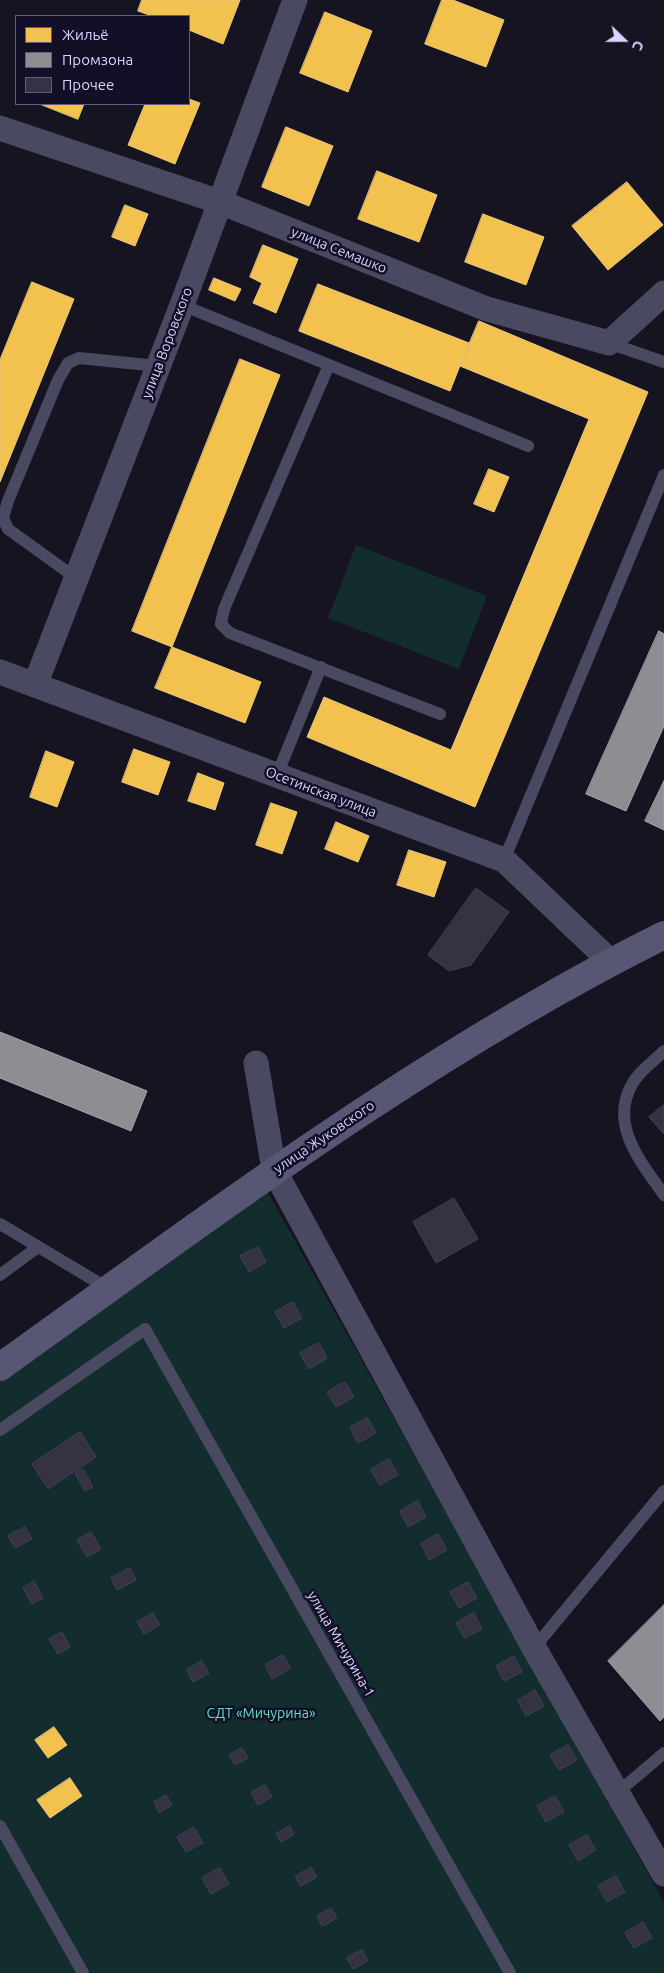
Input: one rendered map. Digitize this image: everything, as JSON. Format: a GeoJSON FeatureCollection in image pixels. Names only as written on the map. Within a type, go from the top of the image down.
{"type":"FeatureCollection","features":[{"type":"Feature","properties":{"kind":"main road","name":"улица Жуковского"},"geometry":{"type":"LineString","coordinates":[[0,1366],[274,1170],[435,1063],[610,961],[664,935]]}},
{"type":"Feature","properties":{"kind":"street","name":"улица Воровского"},"geometry":{"type":"LineString","coordinates":[[35,685],[182,304],[295,0]]}},
{"type":"Feature","properties":{"kind":"street","name":"улица Семашко"},"geometry":{"type":"LineString","coordinates":[[0,128],[220,202],[487,309],[609,343]]}},
{"type":"Feature","properties":{"kind":"street"},"geometry":{"type":"LineString","coordinates":[[609,343],[664,293]]}},
{"type":"Feature","properties":{"kind":"street","name":"Осетинская улица"},"geometry":{"type":"LineString","coordinates":[[0,672],[504,860],[610,961]]}},
{"type":"Feature","properties":{"kind":"street"},"geometry":{"type":"LineString","coordinates":[[256,1063],[274,1170],[534,1648],[664,1874]]}},
{"type":"Feature","properties":{"kind":"lane"},"geometry":{"type":"LineString","coordinates":[[182,304],[528,446]]}},
{"type":"Feature","properties":{"kind":"lane"},"geometry":{"type":"LineString","coordinates":[[609,343],[664,362]]}},
{"type":"Feature","properties":{"kind":"lane"},"geometry":{"type":"LineString","coordinates":[[76,578],[8,529],[3,518],[8,501],[58,380],[68,363],[79,358],[158,366]]}},
{"type":"Feature","properties":{"kind":"lane"},"geometry":{"type":"LineString","coordinates":[[329,365],[224,609],[221,624],[230,633],[440,714]]}},
{"type":"Feature","properties":{"kind":"lane"},"geometry":{"type":"LineString","coordinates":[[504,860],[664,475]]}},
{"type":"Feature","properties":{"kind":"lane"},"geometry":{"type":"LineString","coordinates":[[277,776],[321,667]]}},
{"type":"Feature","properties":{"kind":"lane"},"geometry":{"type":"LineString","coordinates":[[664,1051],[634,1080],[626,1099],[623,1122],[633,1151],[664,1195]]}},
{"type":"Feature","properties":{"kind":"lane"},"geometry":{"type":"LineString","coordinates":[[0,1224],[108,1289]]}},
{"type":"Feature","properties":{"kind":"lane"},"geometry":{"type":"LineString","coordinates":[[0,1276],[38,1247]]}},
{"type":"Feature","properties":{"kind":"lane","name":"улица Мичурина-1"},"geometry":{"type":"LineString","coordinates":[[0,1430],[145,1329],[510,1973]]}},
{"type":"Feature","properties":{"kind":"lane"},"geometry":{"type":"LineString","coordinates":[[534,1648],[664,1491]]}},
{"type":"Feature","properties":{"kind":"lane"},"geometry":{"type":"LineString","coordinates":[[617,1793],[664,1753]]}},
{"type":"Feature","properties":{"kind":"lane"},"geometry":{"type":"LineString","coordinates":[[0,1826],[83,1973]]}},
{"type":"Feature","properties":{"kind":"green space"},"geometry":{"type":"Polygon","coordinates":[[[356,545],[487,596],[459,669],[328,618],[356,545]]]}},
{"type":"Feature","properties":{"kind":"green space","name":"СДТ «Мичурина»"},"geometry":{"type":"Polygon","coordinates":[[[265,1187],[664,1902],[664,1973],[0,1973],[0,1354],[189,1214],[265,1187]]]}},
{"type":"Feature","properties":{"kind":"building: Жильё"},"geometry":{"type":"Polygon","coordinates":[[[142,0],[240,0],[223,44],[190,30],[190,15],[149,15],[138,11],[142,0]]]}},
{"type":"Feature","properties":{"kind":"building: Жильё"},"geometry":{"type":"Polygon","coordinates":[[[442,0],[453,0],[504,20],[486,67],[425,44],[442,0]]]}},
{"type":"Feature","properties":{"kind":"building: Жильё"},"geometry":{"type":"Polygon","coordinates":[[[325,12],[372,31],[348,92],[300,73],[325,12]]]}},
{"type":"Feature","properties":{"kind":"building: Жильё"},"geometry":{"type":"Polygon","coordinates":[[[190,99],[200,103],[175,164],[128,145],[145,105],[190,105],[190,99]]]}},
{"type":"Feature","properties":{"kind":"building: Жильё"},"geometry":{"type":"Polygon","coordinates":[[[43,105],[84,105],[78,119],[43,105]]]}},
{"type":"Feature","properties":{"kind":"building: Жильё"},"geometry":{"type":"Polygon","coordinates":[[[286,127],[333,146],[309,206],[262,187],[286,127]]]}},
{"type":"Feature","properties":{"kind":"building: Жильё"},"geometry":{"type":"Polygon","coordinates":[[[377,171],[437,195],[419,242],[358,219],[377,171]]]}},
{"type":"Feature","properties":{"kind":"building: Жильё"},"geometry":{"type":"Polygon","coordinates":[[[627,182],[663,225],[608,270],[572,226],[627,182]]]}},
{"type":"Feature","properties":{"kind":"building: Жильё"},"geometry":{"type":"Polygon","coordinates":[[[125,205],[148,214],[135,246],[112,237],[125,205]]]}},
{"type":"Feature","properties":{"kind":"building: Жильё"},"geometry":{"type":"Polygon","coordinates":[[[483,214],[544,237],[526,285],[465,262],[483,214]]]}},
{"type":"Feature","properties":{"kind":"building: Жильё"},"geometry":{"type":"Polygon","coordinates":[[[263,245],[298,259],[276,313],[253,303],[262,283],[250,277],[263,245]]]}},
{"type":"Feature","properties":{"kind":"building: Жильё"},"geometry":{"type":"Polygon","coordinates":[[[214,278],[241,289],[235,301],[209,290],[214,278]]]}},
{"type":"Feature","properties":{"kind":"building: Жильё"},"geometry":{"type":"Polygon","coordinates":[[[32,282],[74,299],[0,482],[0,360],[32,282]]]}},
{"type":"Feature","properties":{"kind":"building: Жильё"},"geometry":{"type":"Polygon","coordinates":[[[318,284],[469,343],[450,391],[299,331],[318,284]]]}},
{"type":"Feature","properties":{"kind":"building: Жильё"},"geometry":{"type":"Polygon","coordinates":[[[479,321],[648,392],[475,807],[307,737],[324,697],[451,750],[589,419],[460,366],[479,321]]]}},
{"type":"Feature","properties":{"kind":"building: Жильё"},"geometry":{"type":"Polygon","coordinates":[[[240,359],[280,375],[172,647],[132,631],[240,359]]]}},
{"type":"Feature","properties":{"kind":"building: Жильё"},"geometry":{"type":"Polygon","coordinates":[[[489,469],[509,477],[494,512],[474,504],[489,469]]]}},
{"type":"Feature","properties":{"kind":"building: Жильё"},"geometry":{"type":"Polygon","coordinates":[[[172,647],[261,682],[245,723],[155,688],[172,647]]]}},
{"type":"Feature","properties":{"kind":"building: Жильё"},"geometry":{"type":"Polygon","coordinates":[[[134,749],[170,762],[158,795],[122,782],[134,749]]]}},
{"type":"Feature","properties":{"kind":"building: Жильё"},"geometry":{"type":"Polygon","coordinates":[[[46,751],[74,762],[57,807],[30,797],[46,751]]]}},
{"type":"Feature","properties":{"kind":"building: Жильё"},"geometry":{"type":"Polygon","coordinates":[[[198,773],[224,783],[215,810],[188,801],[198,773]]]}},
{"type":"Feature","properties":{"kind":"building: Жильё"},"geometry":{"type":"Polygon","coordinates":[[[271,803],[297,812],[282,854],[256,845],[271,803]]]}},
{"type":"Feature","properties":{"kind":"building: Жильё"},"geometry":{"type":"Polygon","coordinates":[[[336,822],[369,836],[358,862],[325,849],[336,822]]]}},
{"type":"Feature","properties":{"kind":"building: Жильё"},"geometry":{"type":"Polygon","coordinates":[[[409,850],[446,862],[434,897],[397,885],[409,850]]]}},
{"type":"Feature","properties":{"kind":"building: Жильё"},"geometry":{"type":"Polygon","coordinates":[[[54,1727],[67,1745],[48,1758],[35,1740],[54,1727]]]}},
{"type":"Feature","properties":{"kind":"building: Жильё"},"geometry":{"type":"Polygon","coordinates":[[[70,1778],[82,1796],[50,1818],[37,1800],[70,1778]]]}},
{"type":"Feature","properties":{"kind":"building: Промзона"},"geometry":{"type":"Polygon","coordinates":[[[659,631],[664,634],[664,726],[626,811],[586,794],[659,631]]]}},
{"type":"Feature","properties":{"kind":"building: Промзона"},"geometry":{"type":"Polygon","coordinates":[[[664,781],[664,830],[645,821],[664,781]]]}},
{"type":"Feature","properties":{"kind":"building: Промзона"},"geometry":{"type":"Polygon","coordinates":[[[0,1032],[147,1091],[131,1131],[0,1078],[0,1032]]]}},
{"type":"Feature","properties":{"kind":"building: Промзона"},"geometry":{"type":"Polygon","coordinates":[[[664,1605],[664,1717],[660,1721],[608,1661],[664,1605]]]}},
{"type":"Feature","properties":{"kind":"building: Прочее"},"geometry":{"type":"Polygon","coordinates":[[[476,888],[509,912],[471,965],[449,971],[428,955],[476,888]]]}},
{"type":"Feature","properties":{"kind":"building: Прочее"},"geometry":{"type":"Polygon","coordinates":[[[664,1105],[664,1134],[649,1117],[664,1105]]]}},
{"type":"Feature","properties":{"kind":"building: Прочее"},"geometry":{"type":"Polygon","coordinates":[[[454,1198],[478,1239],[436,1263],[413,1222],[454,1198]]]}},
{"type":"Feature","properties":{"kind":"building: Прочее"},"geometry":{"type":"Polygon","coordinates":[[[258,1247],[266,1262],[249,1272],[240,1256],[258,1247]]]}},
{"type":"Feature","properties":{"kind":"building: Прочее"},"geometry":{"type":"Polygon","coordinates":[[[293,1302],[302,1318],[284,1328],[275,1312],[293,1302]]]}},
{"type":"Feature","properties":{"kind":"building: Прочее"},"geometry":{"type":"Polygon","coordinates":[[[319,1343],[327,1358],[309,1369],[300,1353],[319,1343]]]}},
{"type":"Feature","properties":{"kind":"building: Прочее"},"geometry":{"type":"Polygon","coordinates":[[[345,1382],[354,1397],[336,1407],[327,1392],[345,1382]]]}},
{"type":"Feature","properties":{"kind":"building: Прочее"},"geometry":{"type":"Polygon","coordinates":[[[368,1418],[376,1433],[358,1443],[350,1427],[368,1418]]]}},
{"type":"Feature","properties":{"kind":"building: Прочее"},"geometry":{"type":"Polygon","coordinates":[[[80,1432],[96,1457],[48,1489],[32,1464],[80,1432]]]}},
{"type":"Feature","properties":{"kind":"building: Прочее"},"geometry":{"type":"Polygon","coordinates":[[[389,1459],[398,1475],[380,1485],[371,1470],[389,1459]]]}},
{"type":"Feature","properties":{"kind":"building: Прочее"},"geometry":{"type":"Polygon","coordinates":[[[83,1469],[93,1487],[85,1491],[75,1473],[83,1469]]]}},
{"type":"Feature","properties":{"kind":"building: Прочее"},"geometry":{"type":"Polygon","coordinates":[[[418,1501],[426,1517],[408,1527],[400,1511],[418,1501]]]}},
{"type":"Feature","properties":{"kind":"building: Прочее"},"geometry":{"type":"Polygon","coordinates":[[[25,1527],[32,1539],[15,1548],[8,1536],[25,1527]]]}},
{"type":"Feature","properties":{"kind":"building: Прочее"},"geometry":{"type":"Polygon","coordinates":[[[91,1532],[101,1549],[87,1557],[77,1540],[91,1532]]]}},
{"type":"Feature","properties":{"kind":"building: Прочее"},"geometry":{"type":"Polygon","coordinates":[[[438,1534],[447,1550],[429,1560],[421,1544],[438,1534]]]}},
{"type":"Feature","properties":{"kind":"building: Прочее"},"geometry":{"type":"Polygon","coordinates":[[[130,1568],[136,1580],[117,1590],[111,1578],[130,1568]]]}},
{"type":"Feature","properties":{"kind":"building: Прочее"},"geometry":{"type":"Polygon","coordinates":[[[34,1581],[43,1598],[32,1604],[23,1588],[34,1581]]]}},
{"type":"Feature","properties":{"kind":"building: Прочее"},"geometry":{"type":"Polygon","coordinates":[[[468,1582],[477,1598],[459,1608],[450,1592],[468,1582]]]}},
{"type":"Feature","properties":{"kind":"building: Прочее"},"geometry":{"type":"Polygon","coordinates":[[[153,1613],[160,1625],[144,1634],[137,1622],[153,1613]]]}},
{"type":"Feature","properties":{"kind":"building: Прочее"},"geometry":{"type":"Polygon","coordinates":[[[474,1613],[482,1629],[464,1638],[456,1623],[474,1613]]]}},
{"type":"Feature","properties":{"kind":"building: Прочее"},"geometry":{"type":"Polygon","coordinates":[[[62,1632],[70,1647],[58,1654],[49,1639],[62,1632]]]}},
{"type":"Feature","properties":{"kind":"building: Прочее"},"geometry":{"type":"Polygon","coordinates":[[[283,1655],[291,1668],[272,1679],[265,1665],[283,1655]]]}},
{"type":"Feature","properties":{"kind":"building: Прочее"},"geometry":{"type":"Polygon","coordinates":[[[514,1656],[522,1672],[504,1681],[496,1666],[514,1656]]]}},
{"type":"Feature","properties":{"kind":"building: Прочее"},"geometry":{"type":"Polygon","coordinates":[[[202,1661],[209,1673],[193,1682],[187,1670],[202,1661]]]}},
{"type":"Feature","properties":{"kind":"building: Прочее"},"geometry":{"type":"Polygon","coordinates":[[[535,1690],[544,1706],[526,1716],[518,1701],[535,1690]]]}},
{"type":"Feature","properties":{"kind":"building: Прочее"},"geometry":{"type":"Polygon","coordinates":[[[568,1745],[577,1760],[559,1770],[550,1755],[568,1745]]]}},
{"type":"Feature","properties":{"kind":"building: Прочее"},"geometry":{"type":"Polygon","coordinates":[[[242,1748],[248,1758],[235,1765],[229,1755],[242,1748]]]}},
{"type":"Feature","properties":{"kind":"building: Прочее"},"geometry":{"type":"Polygon","coordinates":[[[265,1785],[272,1797],[258,1805],[251,1793],[265,1785]]]}},
{"type":"Feature","properties":{"kind":"building: Прочее"},"geometry":{"type":"Polygon","coordinates":[[[166,1795],[172,1805],[159,1813],[154,1802],[166,1795]]]}},
{"type":"Feature","properties":{"kind":"building: Прочее"},"geometry":{"type":"Polygon","coordinates":[[[555,1796],[564,1812],[546,1822],[537,1806],[555,1796]]]}},
{"type":"Feature","properties":{"kind":"building: Прочее"},"geometry":{"type":"Polygon","coordinates":[[[290,1826],[294,1834],[281,1842],[276,1834],[290,1826]]]}},
{"type":"Feature","properties":{"kind":"building: Прочее"},"geometry":{"type":"Polygon","coordinates":[[[194,1827],[203,1843],[186,1852],[177,1837],[194,1827]]]}},
{"type":"Feature","properties":{"kind":"building: Прочее"},"geometry":{"type":"Polygon","coordinates":[[[587,1835],[596,1850],[578,1861],[569,1845],[587,1835]]]}},
{"type":"Feature","properties":{"kind":"building: Прочее"},"geometry":{"type":"Polygon","coordinates":[[[311,1867],[317,1877],[301,1886],[295,1877],[311,1867]]]}},
{"type":"Feature","properties":{"kind":"building: Прочее"},"geometry":{"type":"Polygon","coordinates":[[[220,1868],[229,1884],[211,1894],[202,1878],[220,1868]]]}},
{"type":"Feature","properties":{"kind":"building: Прочее"},"geometry":{"type":"Polygon","coordinates":[[[616,1876],[625,1892],[607,1902],[598,1886],[616,1876]]]}},
{"type":"Feature","properties":{"kind":"building: Прочее"},"geometry":{"type":"Polygon","coordinates":[[[331,1908],[337,1918],[322,1926],[317,1916],[331,1908]]]}},
{"type":"Feature","properties":{"kind":"building: Прочее"},"geometry":{"type":"Polygon","coordinates":[[[643,1922],[652,1938],[634,1948],[625,1933],[643,1922]]]}},
{"type":"Feature","properties":{"kind":"building: Прочее"},"geometry":{"type":"Polygon","coordinates":[[[362,1950],[368,1961],[353,1969],[347,1958],[362,1950]]]}}]}
